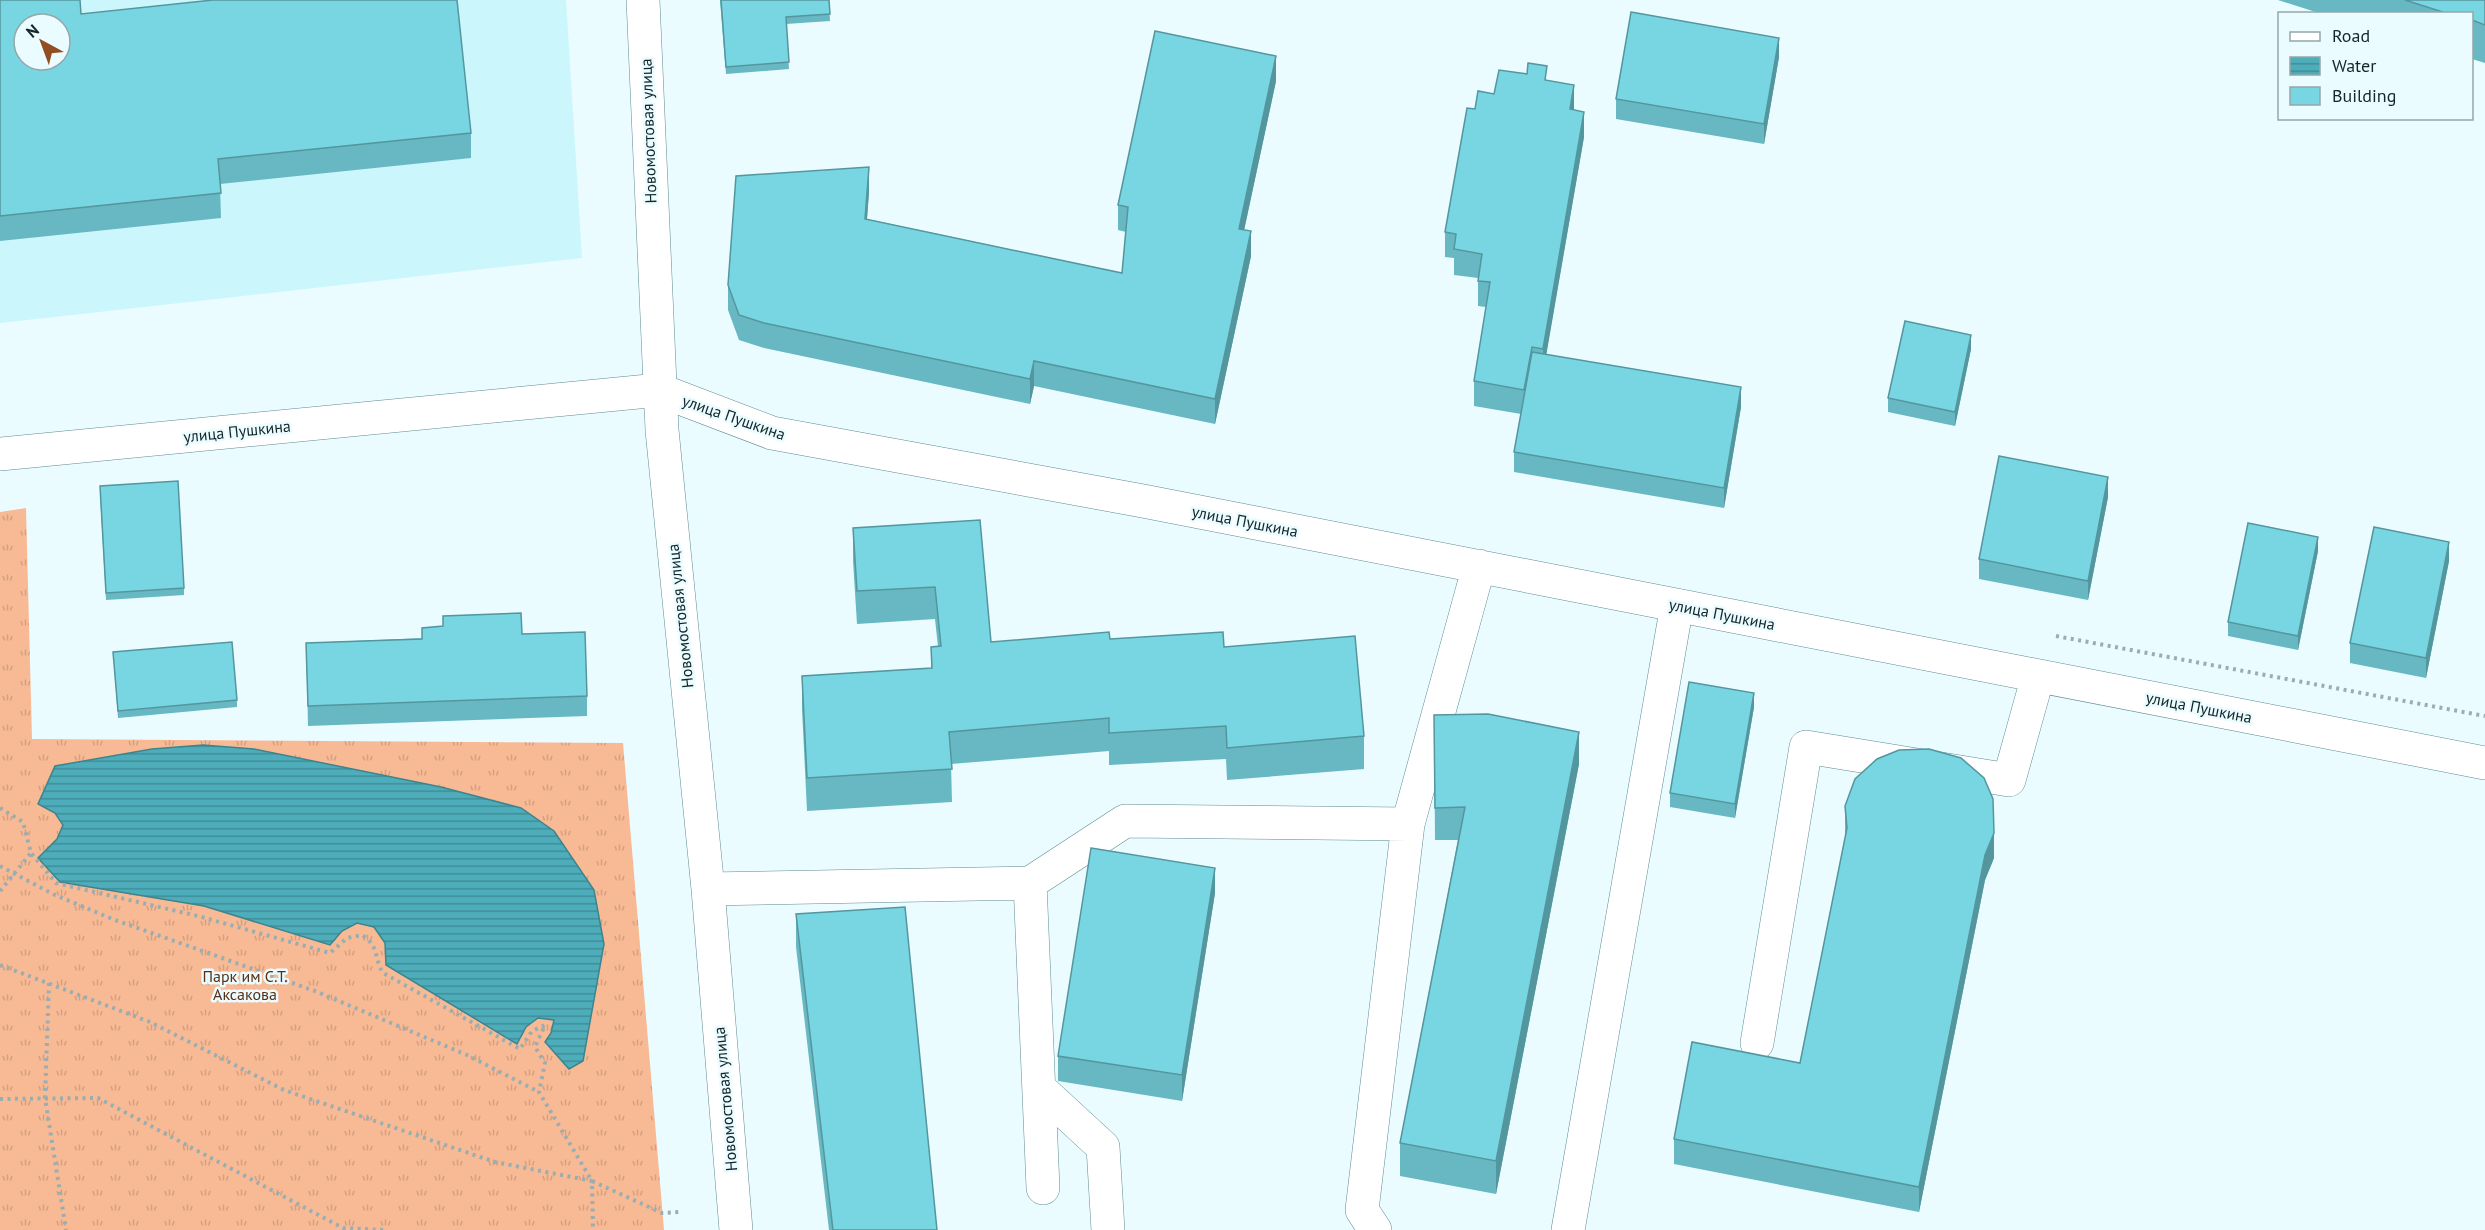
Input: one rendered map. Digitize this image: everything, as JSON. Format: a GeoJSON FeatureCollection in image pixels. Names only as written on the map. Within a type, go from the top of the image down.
{"type":"FeatureCollection","features":[{"type":"Feature","properties":{"kind":"street","name":"Новомостовая улица"},"geometry":{"type":"LineString","coordinates":[[643,0],[659,390],[708,889],[736,1230]]}},
{"type":"Feature","properties":{"kind":"street","name":"улица Пушкина"},"geometry":{"type":"LineString","coordinates":[[0,454],[659,390],[772,433],[1143,501],[2485,763]]}},
{"type":"Feature","properties":{"kind":"street"},"geometry":{"type":"LineString","coordinates":[[1375,1230],[1362,1210],[1408,824],[1479,567]]}},
{"type":"Feature","properties":{"kind":"street"},"geometry":{"type":"LineString","coordinates":[[1568,1230],[1677,605]]}},
{"type":"Feature","properties":{"kind":"street"},"geometry":{"type":"LineString","coordinates":[[1757,1043],[1806,747],[2009,780],[2038,676]]}},
{"type":"Feature","properties":{"kind":"street"},"geometry":{"type":"LineString","coordinates":[[708,889],[1030,883],[1125,821],[1408,824]]}},
{"type":"Feature","properties":{"kind":"street"},"geometry":{"type":"LineString","coordinates":[[1030,883],[1043,1188]]}},
{"type":"Feature","properties":{"kind":"street"},"geometry":{"type":"LineString","coordinates":[[1039,1088],[1103,1147],[1108,1230]]}},
{"type":"Feature","properties":{"kind":"path"},"geometry":{"type":"LineString","coordinates":[[0,808],[23,822],[31,853],[56,884],[198,916],[330,953],[347,938],[362,934],[372,941],[378,964],[383,973],[520,1049],[532,1031],[545,1026],[535,1047],[545,1063],[539,1092]]}},
{"type":"Feature","properties":{"kind":"path"},"geometry":{"type":"LineString","coordinates":[[0,891],[31,853]]}},
{"type":"Feature","properties":{"kind":"path"},"geometry":{"type":"LineString","coordinates":[[0,866],[55,895],[115,920],[315,990],[467,1055],[539,1092],[592,1181],[593,1230]]}},
{"type":"Feature","properties":{"kind":"path"},"geometry":{"type":"LineString","coordinates":[[0,965],[150,1022],[284,1090],[495,1162],[592,1181],[662,1213],[679,1212]]}},
{"type":"Feature","properties":{"kind":"path"},"geometry":{"type":"LineString","coordinates":[[49,983],[45,1098],[66,1230]]}},
{"type":"Feature","properties":{"kind":"path"},"geometry":{"type":"LineString","coordinates":[[0,1099],[98,1098],[340,1229],[385,1230]]}},
{"type":"Feature","properties":{"kind":"shaded area"},"geometry":{"type":"Polygon","coordinates":[[[0,0],[566,0],[582,258],[0,323],[0,0]]]}},
{"type":"Feature","properties":{"kind":"green space","name":"Парк им С.Т. Аксакова"},"geometry":{"type":"Polygon","coordinates":[[[26,508],[32,739],[623,743],[664,1230],[0,1230],[0,512],[26,508]]]}},
{"type":"Feature","properties":{"kind":"water"},"geometry":{"type":"Polygon","coordinates":[[[203,745],[254,749],[441,787],[521,808],[554,831],[594,890],[604,944],[583,1061],[569,1069],[545,1042],[551,1033],[554,1020],[538,1018],[526,1027],[517,1044],[386,965],[385,943],[374,927],[357,923],[342,931],[330,945],[204,906],[60,882],[38,858],[57,839],[63,825],[55,813],[38,804],[55,766],[152,749],[203,745]]]}},
{"type":"Feature","properties":{"kind":"building"},"geometry":{"type":"Polygon","coordinates":[[[0,0],[80,0],[81,14],[213,0],[457,0],[471,133],[218,159],[221,193],[0,216],[0,0]]]}},
{"type":"Feature","properties":{"kind":"building"},"geometry":{"type":"Polygon","coordinates":[[[721,0],[829,0],[830,14],[786,17],[789,62],[726,67],[721,0]]]}},
{"type":"Feature","properties":{"kind":"building"},"geometry":{"type":"Polygon","coordinates":[[[2405,0],[2485,0],[2485,25],[2473,20],[2473,12],[2443,12],[2405,0]]]}},
{"type":"Feature","properties":{"kind":"building"},"geometry":{"type":"Polygon","coordinates":[[[1631,12],[1779,38],[1764,124],[1616,99],[1631,12]]]}},
{"type":"Feature","properties":{"kind":"building"},"geometry":{"type":"Polygon","coordinates":[[[1155,31],[1276,56],[1239,229],[1251,231],[1215,399],[1034,361],[1030,379],[764,323],[739,315],[728,285],[736,176],[869,167],[865,219],[1122,273],[1128,207],[1118,205],[1155,31]]]}},
{"type":"Feature","properties":{"kind":"building"},"geometry":{"type":"Polygon","coordinates":[[[1528,63],[1547,66],[1545,80],[1574,85],[1570,109],[1584,112],[1543,349],[1532,347],[1524,390],[1474,381],[1490,282],[1478,281],[1482,254],[1454,249],[1456,234],[1445,232],[1467,108],[1475,109],[1478,91],[1494,94],[1499,70],[1527,74],[1528,63]]]}},
{"type":"Feature","properties":{"kind":"building"},"geometry":{"type":"Polygon","coordinates":[[[1905,321],[1971,335],[1955,412],[1888,398],[1905,321]]]}},
{"type":"Feature","properties":{"kind":"building"},"geometry":{"type":"Polygon","coordinates":[[[1532,352],[1741,387],[1724,488],[1514,452],[1532,352]]]}},
{"type":"Feature","properties":{"kind":"building"},"geometry":{"type":"Polygon","coordinates":[[[1999,456],[2108,477],[2088,581],[1979,559],[1999,456]]]}},
{"type":"Feature","properties":{"kind":"building"},"geometry":{"type":"Polygon","coordinates":[[[178,481],[184,588],[106,593],[100,486],[178,481]]]}},
{"type":"Feature","properties":{"kind":"building"},"geometry":{"type":"Polygon","coordinates":[[[980,520],[991,642],[1109,632],[1110,639],[1223,632],[1224,647],[1355,636],[1364,736],[1227,748],[1226,726],[1109,733],[1109,718],[949,732],[952,769],[807,778],[802,676],[932,668],[931,647],[941,646],[935,587],[857,591],[853,528],[980,520]]]}},
{"type":"Feature","properties":{"kind":"building"},"geometry":{"type":"Polygon","coordinates":[[[2248,523],[2318,537],[2298,636],[2228,622],[2248,523]]]}},
{"type":"Feature","properties":{"kind":"building"},"geometry":{"type":"Polygon","coordinates":[[[2374,527],[2449,542],[2426,658],[2350,643],[2374,527]]]}},
{"type":"Feature","properties":{"kind":"building"},"geometry":{"type":"Polygon","coordinates":[[[521,613],[522,634],[585,632],[587,696],[308,706],[306,643],[422,639],[422,628],[443,626],[443,616],[521,613]]]}},
{"type":"Feature","properties":{"kind":"building"},"geometry":{"type":"Polygon","coordinates":[[[232,642],[237,700],[118,711],[113,652],[232,642]]]}},
{"type":"Feature","properties":{"kind":"building"},"geometry":{"type":"Polygon","coordinates":[[[1689,682],[1754,693],[1735,804],[1670,793],[1689,682]]]}},
{"type":"Feature","properties":{"kind":"building"},"geometry":{"type":"Polygon","coordinates":[[[1488,714],[1579,732],[1496,1161],[1400,1143],[1465,807],[1435,808],[1434,715],[1488,714]]]}},
{"type":"Feature","properties":{"kind":"building"},"geometry":{"type":"Polygon","coordinates":[[[1929,749],[1961,758],[1984,778],[1993,799],[1994,833],[1985,855],[1919,1187],[1674,1139],[1692,1042],[1800,1063],[1847,828],[1845,806],[1855,779],[1877,759],[1899,750],[1929,749]]]}},
{"type":"Feature","properties":{"kind":"building"},"geometry":{"type":"Polygon","coordinates":[[[1091,848],[1215,868],[1182,1075],[1058,1056],[1091,848]]]}},
{"type":"Feature","properties":{"kind":"building"},"geometry":{"type":"Polygon","coordinates":[[[905,907],[937,1230],[833,1230],[796,914],[905,907]]]}}]}
